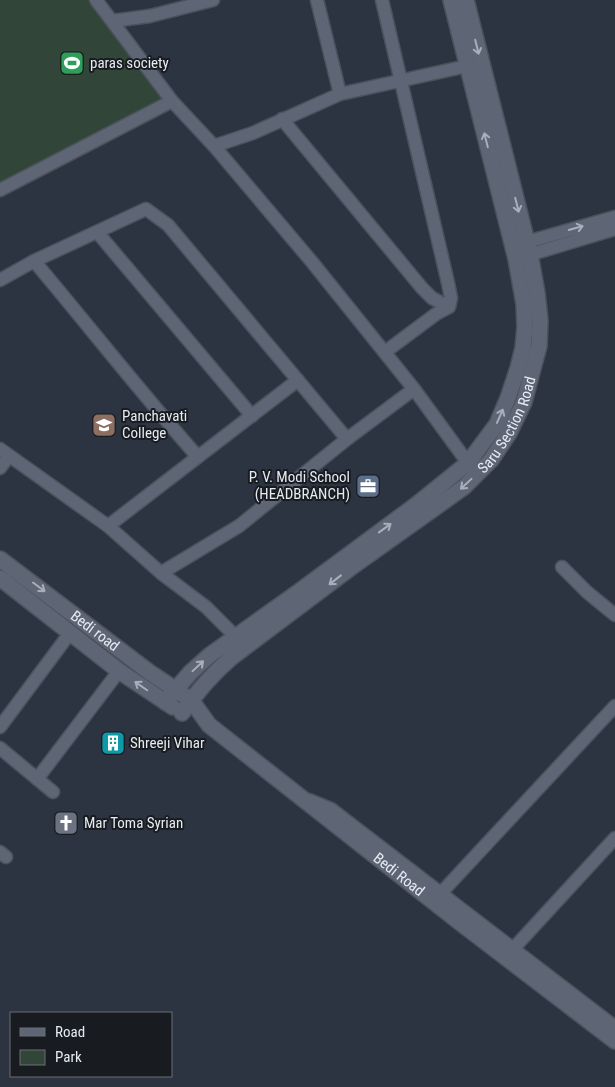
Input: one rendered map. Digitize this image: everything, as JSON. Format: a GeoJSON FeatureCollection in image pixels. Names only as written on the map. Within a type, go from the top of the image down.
{"type":"FeatureCollection","features":[{"type":"Feature","properties":{"kind":"street"},"geometry":{"type":"LineString","coordinates":[[96,0],[172,101],[214,146],[385,352],[468,463]]}},
{"type":"Feature","properties":{"kind":"street"},"geometry":{"type":"LineString","coordinates":[[112,21],[150,16],[213,0]]}},
{"type":"Feature","properties":{"kind":"street"},"geometry":{"type":"LineString","coordinates":[[317,0],[340,94]]}},
{"type":"Feature","properties":{"kind":"street"},"geometry":{"type":"LineString","coordinates":[[382,0],[451,298],[449,307],[436,314],[385,352]]}},
{"type":"Feature","properties":{"kind":"street","name":"Saru Section Road"},"geometry":{"type":"LineString","coordinates":[[182,713],[214,672],[232,657],[357,563],[464,487],[490,460],[509,433],[524,402],[539,346],[540,321],[537,293],[521,250],[451,0]]}},
{"type":"Feature","properties":{"kind":"street","name":"Saru Section Road"},"geometry":{"type":"LineString","coordinates":[[165,702],[210,655],[416,505],[468,463],[497,424],[520,361],[525,327],[521,250],[466,0]]}},
{"type":"Feature","properties":{"kind":"street"},"geometry":{"type":"LineString","coordinates":[[214,146],[253,132],[340,94],[468,66]]}},
{"type":"Feature","properties":{"kind":"street"},"geometry":{"type":"LineString","coordinates":[[0,190],[172,101]]}},
{"type":"Feature","properties":{"kind":"street"},"geometry":{"type":"LineString","coordinates":[[282,119],[422,288],[432,298],[449,307]]}},
{"type":"Feature","properties":{"kind":"street"},"geometry":{"type":"LineString","coordinates":[[0,280],[34,261],[146,210],[168,225],[347,439]]}},
{"type":"Feature","properties":{"kind":"street"},"geometry":{"type":"LineString","coordinates":[[521,250],[615,217]]}},
{"type":"Feature","properties":{"kind":"street"},"geometry":{"type":"LineString","coordinates":[[521,250],[615,229]]}},
{"type":"Feature","properties":{"kind":"street"},"geometry":{"type":"LineString","coordinates":[[97,232],[252,416]]}},
{"type":"Feature","properties":{"kind":"street"},"geometry":{"type":"LineString","coordinates":[[34,261],[114,356],[152,405],[198,457]]}},
{"type":"Feature","properties":{"kind":"street"},"geometry":{"type":"LineString","coordinates":[[108,526],[298,380]]}},
{"type":"Feature","properties":{"kind":"street"},"geometry":{"type":"LineString","coordinates":[[161,573],[239,526],[347,439],[414,389]]}},
{"type":"Feature","properties":{"kind":"street"},"geometry":{"type":"LineString","coordinates":[[0,468],[4,452],[108,526],[161,573],[206,606],[236,637]]}},
{"type":"Feature","properties":{"kind":"street","name":"Bedi road"},"geometry":{"type":"LineString","coordinates":[[0,558],[149,672],[191,700]]}},
{"type":"Feature","properties":{"kind":"street"},"geometry":{"type":"LineString","coordinates":[[562,567],[587,592],[615,615]]}},
{"type":"Feature","properties":{"kind":"street","name":"Bedi Road"},"geometry":{"type":"LineString","coordinates":[[0,578],[119,671],[182,713],[209,725],[322,816],[615,1041]]}},
{"type":"Feature","properties":{"kind":"street"},"geometry":{"type":"LineString","coordinates":[[0,727],[70,633]]}},
{"type":"Feature","properties":{"kind":"street"},"geometry":{"type":"LineString","coordinates":[[37,779],[119,671]]}},
{"type":"Feature","properties":{"kind":"street","name":"Bedi Road"},"geometry":{"type":"LineString","coordinates":[[191,700],[209,725]]}},
{"type":"Feature","properties":{"kind":"street"},"geometry":{"type":"LineString","coordinates":[[441,894],[615,706]]}},
{"type":"Feature","properties":{"kind":"street"},"geometry":{"type":"LineString","coordinates":[[0,748],[53,792]]}},
{"type":"Feature","properties":{"kind":"street"},"geometry":{"type":"LineString","coordinates":[[299,796],[331,809],[615,1028]]}},
{"type":"Feature","properties":{"kind":"street"},"geometry":{"type":"LineString","coordinates":[[513,949],[615,838]]}},
{"type":"Feature","properties":{"kind":"green space","name":"paras society"},"geometry":{"type":"Polygon","coordinates":[[[0,0],[98,0],[124,26],[166,100],[0,188],[0,0]]]}},
{"type":"Feature","properties":{"kind":"place","name":"paras society"},"geometry":{"type":"Point","coordinates":[72,63]}},
{"type":"Feature","properties":{"kind":"place","name":"Panchavati College"},"geometry":{"type":"Point","coordinates":[104,425]}},
{"type":"Feature","properties":{"kind":"place","name":"P. V. Modi School (HEADBRANCH)"},"geometry":{"type":"Point","coordinates":[368,486]}},
{"type":"Feature","properties":{"kind":"place","name":"Shreeji Vihar"},"geometry":{"type":"Point","coordinates":[113,743]}},
{"type":"Feature","properties":{"kind":"place","name":"Mar Toma Syrian"},"geometry":{"type":"Point","coordinates":[66,823]}}]}
